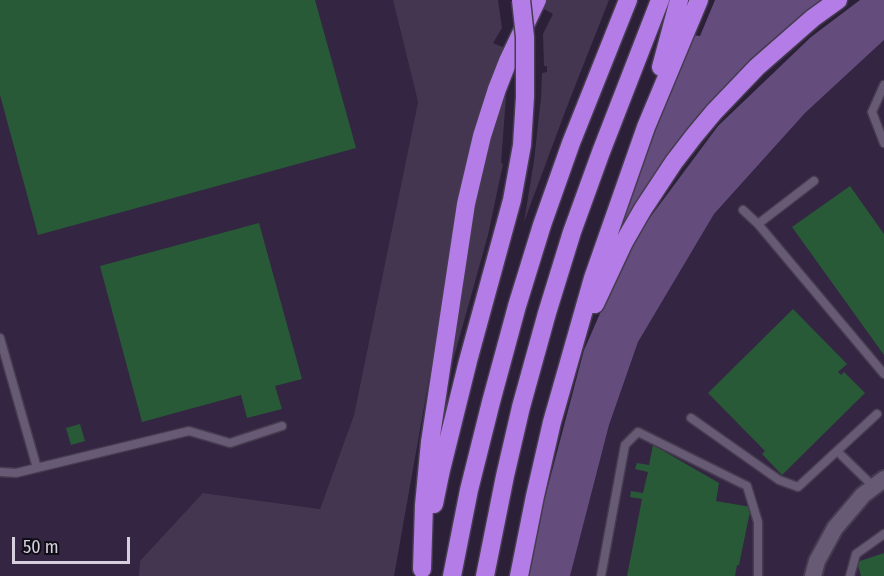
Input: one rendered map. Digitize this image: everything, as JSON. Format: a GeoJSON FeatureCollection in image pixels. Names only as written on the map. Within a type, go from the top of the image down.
{"type":"FeatureCollection","features":[{"type":"Feature","properties":{"kind":"highway"},"geometry":{"type":"LineString","coordinates":[[422,572],[441,470],[512,201],[522,145],[525,37],[521,0]]}},
{"type":"Feature","properties":{"kind":"highway"},"geometry":{"type":"LineString","coordinates":[[422,572],[424,505],[430,442],[468,194],[482,136],[497,89],[537,0]]}},
{"type":"Feature","properties":{"kind":"highway"},"geometry":{"type":"LineString","coordinates":[[452,576],[490,402],[517,306],[571,143],[628,0]]}},
{"type":"Feature","properties":{"kind":"highway"},"geometry":{"type":"LineString","coordinates":[[485,576],[518,419],[547,312],[572,232],[660,0]]}},
{"type":"Feature","properties":{"kind":"highway"},"geometry":{"type":"LineString","coordinates":[[646,127],[679,0]]}},
{"type":"Feature","properties":{"kind":"highway"},"geometry":{"type":"LineString","coordinates":[[519,576],[538,485],[593,278],[646,127],[699,0]]}},
{"type":"Feature","properties":{"kind":"highway"},"geometry":{"type":"LineString","coordinates":[[572,351],[632,228],[687,144],[714,112],[757,68],[804,26],[838,0]]}},
{"type":"Feature","properties":{"kind":"street"},"geometry":{"type":"LineString","coordinates":[[813,576],[817,561],[835,528],[863,495],[879,483]]}},
{"type":"Feature","properties":{"kind":"lane"},"geometry":{"type":"LineString","coordinates":[[884,86],[872,112],[884,143]]}},
{"type":"Feature","properties":{"kind":"lane"},"geometry":{"type":"LineString","coordinates":[[758,224],[814,181]]}},
{"type":"Feature","properties":{"kind":"lane"},"geometry":{"type":"LineString","coordinates":[[743,210],[758,224],[884,375]]}},
{"type":"Feature","properties":{"kind":"lane"},"geometry":{"type":"LineString","coordinates":[[0,338],[37,468]]}},
{"type":"Feature","properties":{"kind":"lane"},"geometry":{"type":"LineString","coordinates":[[691,418],[779,480],[798,487],[877,414]]}},
{"type":"Feature","properties":{"kind":"lane"},"geometry":{"type":"LineString","coordinates":[[0,472],[16,473],[189,431],[230,443],[282,426]]}},
{"type":"Feature","properties":{"kind":"lane"},"geometry":{"type":"LineString","coordinates":[[601,576],[625,444],[638,432],[747,486],[758,522],[758,576]]}},
{"type":"Feature","properties":{"kind":"lane"},"geometry":{"type":"LineString","coordinates":[[837,451],[879,483]]}},
{"type":"Feature","properties":{"kind":"lane"},"geometry":{"type":"LineString","coordinates":[[850,576],[856,554],[884,534]]}},
{"type":"Feature","properties":{"kind":"shaded area"},"geometry":{"type":"Polygon","coordinates":[[[0,0],[393,0],[418,102],[354,415],[320,509],[203,493],[139,576],[0,576],[0,0]]]}},
{"type":"Feature","properties":{"kind":"shaded area"},"geometry":{"type":"Polygon","coordinates":[[[393,0],[498,0],[502,28],[493,43],[505,48],[479,117],[465,165],[394,576],[139,576],[140,561],[203,493],[320,509],[354,415],[418,102],[393,0]]]}},
{"type":"Feature","properties":{"kind":"shaded area"},"geometry":{"type":"Polygon","coordinates":[[[547,0],[609,0],[524,222],[534,161],[542,73],[547,72],[547,66],[544,66],[543,34],[553,14],[542,8],[547,0]]]}},
{"type":"Feature","properties":{"kind":"shaded area"},"geometry":{"type":"Polygon","coordinates":[[[715,0],[825,0],[623,228],[620,226],[693,35],[700,36],[715,0]]]}},
{"type":"Feature","properties":{"kind":"shaded area"},"geometry":{"type":"Polygon","coordinates":[[[860,0],[884,0],[884,40],[805,113],[714,214],[638,342],[609,425],[570,576],[528,576],[538,524],[584,350],[631,243],[718,126],[811,37],[860,0]]]}},
{"type":"Feature","properties":{"kind":"shaded area"},"geometry":{"type":"Polygon","coordinates":[[[884,40],[884,576],[570,576],[609,425],[638,342],[714,214],[805,113],[884,40]]]}},
{"type":"Feature","properties":{"kind":"shaded area"},"geometry":{"type":"Polygon","coordinates":[[[505,96],[501,163],[503,164],[488,235],[447,382],[475,200],[490,141],[505,96]]]}},
{"type":"Feature","properties":{"kind":"building"},"geometry":{"type":"Polygon","coordinates":[[[0,0],[315,0],[356,148],[38,235],[0,95],[0,0]]]}},
{"type":"Feature","properties":{"kind":"building"},"geometry":{"type":"Polygon","coordinates":[[[850,186],[884,234],[884,355],[792,227],[850,186]]]}},
{"type":"Feature","properties":{"kind":"building"},"geometry":{"type":"Polygon","coordinates":[[[259,223],[302,379],[275,386],[282,409],[247,418],[241,395],[142,422],[100,266],[259,223]]]}},
{"type":"Feature","properties":{"kind":"building"},"geometry":{"type":"Polygon","coordinates":[[[793,309],[847,364],[838,372],[841,375],[844,372],[865,393],[782,475],[762,454],[765,451],[708,393],[793,309]]]}},
{"type":"Feature","properties":{"kind":"building"},"geometry":{"type":"Polygon","coordinates":[[[80,424],[85,441],[71,445],[66,428],[80,424]]]}},
{"type":"Feature","properties":{"kind":"building"},"geometry":{"type":"Polygon","coordinates":[[[653,445],[719,483],[716,501],[751,507],[735,576],[627,576],[642,499],[630,497],[631,491],[643,493],[648,472],[635,469],[637,463],[649,465],[653,445]]]}},
{"type":"Feature","properties":{"kind":"building"},"geometry":{"type":"Polygon","coordinates":[[[884,553],[884,576],[861,576],[857,562],[884,553]]]}}]}
